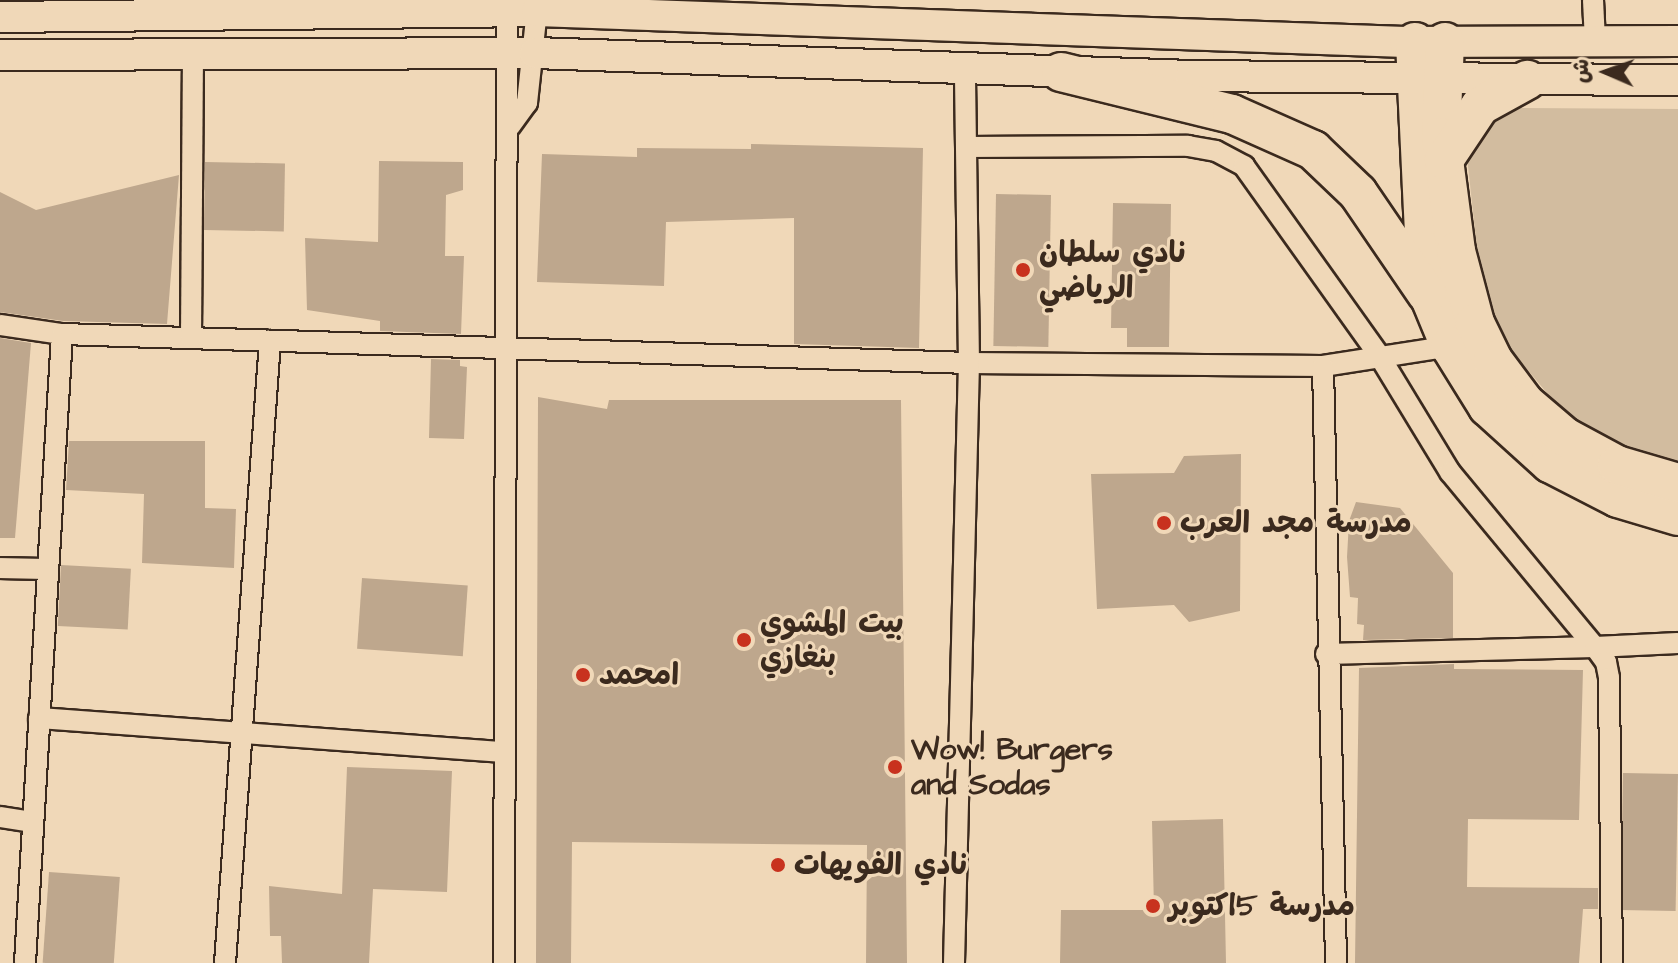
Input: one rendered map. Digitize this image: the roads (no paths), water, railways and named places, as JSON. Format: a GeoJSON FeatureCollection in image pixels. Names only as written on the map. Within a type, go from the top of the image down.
{"type":"FeatureCollection","features":[{"type":"Feature","properties":{"kind":"highway"},"geometry":{"type":"LineString","coordinates":[[1430,42],[1431,300]]}},
{"type":"Feature","properties":{"kind":"highway"},"geometry":{"type":"LineString","coordinates":[[1061,72],[1232,114],[1313,150],[1358,193],[1431,300],[1450,346],[1488,407],[1550,463],[1618,498],[1678,516]]}},
{"type":"Feature","properties":{"kind":"highway"},"geometry":{"type":"LineString","coordinates":[[1430,80],[1463,282],[1493,360],[1525,403],[1565,437],[1617,465],[1678,483]]}},
{"type":"Feature","properties":{"kind":"highway"},"geometry":{"type":"LineString","coordinates":[[1443,163],[1480,106],[1527,80]]}},
{"type":"Feature","properties":{"kind":"main road"},"geometry":{"type":"LineString","coordinates":[[0,17],[507,11],[538,5],[831,9],[1087,30],[1430,42],[1678,41]]}},
{"type":"Feature","properties":{"kind":"main road"},"geometry":{"type":"LineString","coordinates":[[0,55],[520,53],[1061,72],[1430,80],[1678,80]]}},
{"type":"Feature","properties":{"kind":"street"},"geometry":{"type":"LineString","coordinates":[[1593,0],[1595,41]]}},
{"type":"Feature","properties":{"kind":"street"},"geometry":{"type":"LineString","coordinates":[[504,963],[506,346],[510,126],[520,53],[538,5]]}},
{"type":"Feature","properties":{"kind":"street"},"geometry":{"type":"LineString","coordinates":[[507,11],[520,53],[527,103],[510,126]]}},
{"type":"Feature","properties":{"kind":"street"},"geometry":{"type":"LineString","coordinates":[[191,338],[193,55]]}},
{"type":"Feature","properties":{"kind":"street"},"geometry":{"type":"LineString","coordinates":[[954,963],[969,363],[965,69]]}},
{"type":"Feature","properties":{"kind":"street"},"geometry":{"type":"LineString","coordinates":[[966,147],[1188,146],[1216,151],[1244,166],[1380,357],[1450,472],[1606,662],[1609,678],[1612,963]]}},
{"type":"Feature","properties":{"kind":"street"},"geometry":{"type":"LineString","coordinates":[[0,325],[62,334],[969,363],[1323,366],[1450,346]]}},
{"type":"Feature","properties":{"kind":"street"},"geometry":{"type":"LineString","coordinates":[[25,963],[62,334]]}},
{"type":"Feature","properties":{"kind":"street"},"geometry":{"type":"LineString","coordinates":[[225,963],[270,341]]}},
{"type":"Feature","properties":{"kind":"street"},"geometry":{"type":"LineString","coordinates":[[1323,366],[1326,654],[1336,963]]}},
{"type":"Feature","properties":{"kind":"street"},"geometry":{"type":"LineString","coordinates":[[0,568],[48,569]]}},
{"type":"Feature","properties":{"kind":"street"},"geometry":{"type":"LineString","coordinates":[[1326,654],[1678,643]]}},
{"type":"Feature","properties":{"kind":"street"},"geometry":{"type":"LineString","coordinates":[[39,718],[504,752]]}},
{"type":"Feature","properties":{"kind":"street"},"geometry":{"type":"LineString","coordinates":[[0,817],[33,822]]}},
{"type":"Feature","properties":{"kind":"place","name":"نادي سلطان الرياضي"},"geometry":{"type":"Point","coordinates":[1023,270]}},
{"type":"Feature","properties":{"kind":"place","name":"مدرسة مجد العرب"},"geometry":{"type":"Point","coordinates":[1164,523]}},
{"type":"Feature","properties":{"kind":"place","name":"بيت المشوي بنغازي"},"geometry":{"type":"Point","coordinates":[744,640]}},
{"type":"Feature","properties":{"kind":"place","name":"امحمد"},"geometry":{"type":"Point","coordinates":[583,675]}},
{"type":"Feature","properties":{"kind":"place","name":"Wow! Burgers and Sodas"},"geometry":{"type":"Point","coordinates":[895,767]}},
{"type":"Feature","properties":{"kind":"place","name":"نادي الفويهات"},"geometry":{"type":"Point","coordinates":[778,865]}},
{"type":"Feature","properties":{"kind":"place","name":"مدرسة 5اكتوبر"},"geometry":{"type":"Point","coordinates":[1153,906]}}]}
